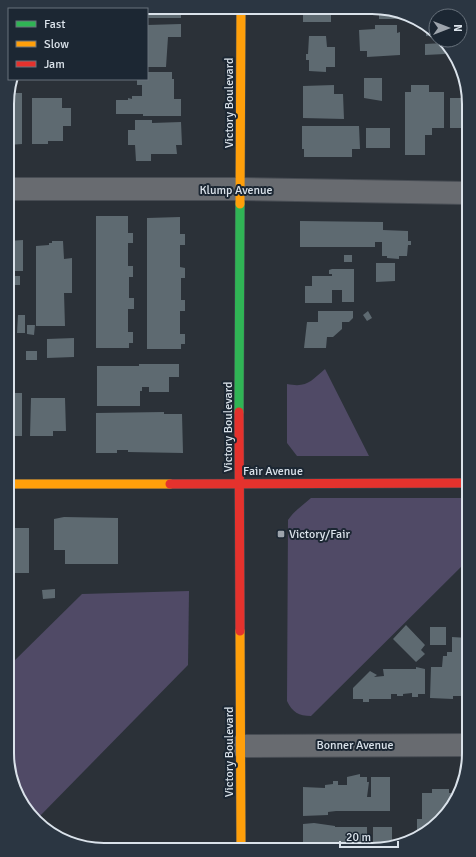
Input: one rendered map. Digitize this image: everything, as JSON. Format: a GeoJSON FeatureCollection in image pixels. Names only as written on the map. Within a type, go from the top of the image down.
{"type":"FeatureCollection","features":[{"type":"Feature","properties":{"kind":"main road","name":"Victory Boulevard"},"geometry":{"type":"LineString","coordinates":[[241,843],[239,483],[242,14]]}},
{"type":"Feature","properties":{"kind":"main road","name":"Fair Avenue"},"geometry":{"type":"LineString","coordinates":[[14,484],[462,483]]}},
{"type":"Feature","properties":{"kind":"street","name":"Klump Avenue"},"geometry":{"type":"LineString","coordinates":[[14,189],[241,189],[462,193]]}},
{"type":"Feature","properties":{"kind":"street","name":"Bonner Avenue"},"geometry":{"type":"LineString","coordinates":[[241,746],[462,745]]}},
{"type":"Feature","properties":{"kind":"shaded area"},"geometry":{"type":"Polygon","coordinates":[[[325,369],[369,456],[297,456],[287,443],[287,384],[304,384],[312,380],[325,369]]]}},
{"type":"Feature","properties":{"kind":"shaded area"},"geometry":{"type":"Polygon","coordinates":[[[311,498],[462,498],[462,566],[311,716],[296,713],[287,701],[288,520],[311,498]]]}},
{"type":"Feature","properties":{"kind":"shaded area"},"geometry":{"type":"Polygon","coordinates":[[[189,591],[188,665],[40,816],[23,793],[16,771],[14,759],[14,661],[82,594],[189,591]]]}},
{"type":"Feature","properties":{"kind":"building"},"geometry":{"type":"Polygon","coordinates":[[[148,14],[181,14],[181,18],[148,18],[148,14]]]}},
{"type":"Feature","properties":{"kind":"building"},"geometry":{"type":"Polygon","coordinates":[[[303,14],[331,14],[331,22],[303,22],[303,14]]]}},
{"type":"Feature","properties":{"kind":"building"},"geometry":{"type":"Polygon","coordinates":[[[379,14],[400,19],[400,19],[379,19],[379,14]]]}},
{"type":"Feature","properties":{"kind":"building"},"geometry":{"type":"Polygon","coordinates":[[[181,24],[181,37],[168,37],[166,67],[148,67],[148,25],[181,24]]]}},
{"type":"Feature","properties":{"kind":"building"},"geometry":{"type":"Polygon","coordinates":[[[375,25],[397,25],[397,33],[400,32],[400,55],[367,57],[367,51],[360,51],[359,30],[375,29],[375,25]]]}},
{"type":"Feature","properties":{"kind":"building"},"geometry":{"type":"Polygon","coordinates":[[[309,36],[326,36],[327,47],[335,47],[335,67],[326,67],[326,72],[309,71],[309,60],[306,60],[306,54],[308,54],[309,36]]]}},
{"type":"Feature","properties":{"kind":"building"},"geometry":{"type":"Polygon","coordinates":[[[425,44],[428,44],[428,48],[442,48],[445,51],[445,54],[425,55],[425,44]]]}},
{"type":"Feature","properties":{"kind":"building"},"geometry":{"type":"Polygon","coordinates":[[[148,72],[172,72],[172,79],[174,79],[174,99],[181,99],[181,116],[116,114],[116,100],[128,100],[128,98],[132,99],[132,96],[142,96],[142,85],[137,85],[137,80],[148,80],[148,72]]]}},
{"type":"Feature","properties":{"kind":"building"},"geometry":{"type":"Polygon","coordinates":[[[364,78],[382,78],[382,101],[364,98],[364,78]]]}},
{"type":"Feature","properties":{"kind":"building"},"geometry":{"type":"Polygon","coordinates":[[[334,85],[334,94],[343,94],[344,119],[303,118],[303,86],[334,85]]]}},
{"type":"Feature","properties":{"kind":"building"},"geometry":{"type":"Polygon","coordinates":[[[411,85],[429,85],[429,92],[444,92],[444,128],[432,128],[432,135],[425,135],[425,155],[405,155],[405,92],[411,92],[411,85]]]}},
{"type":"Feature","properties":{"kind":"building"},"geometry":{"type":"Polygon","coordinates":[[[15,93],[22,93],[22,144],[14,145],[15,93]]]}},
{"type":"Feature","properties":{"kind":"building"},"geometry":{"type":"Polygon","coordinates":[[[32,98],[62,98],[62,108],[71,108],[71,126],[63,126],[63,141],[48,141],[48,144],[32,144],[32,98]]]}},
{"type":"Feature","properties":{"kind":"building"},"geometry":{"type":"Polygon","coordinates":[[[450,98],[462,98],[462,128],[450,128],[450,98]]]}},
{"type":"Feature","properties":{"kind":"building"},"geometry":{"type":"Polygon","coordinates":[[[135,120],[152,120],[152,123],[181,122],[182,145],[176,145],[177,154],[151,154],[151,161],[136,161],[135,145],[128,145],[128,130],[135,130],[135,120]]]}},
{"type":"Feature","properties":{"kind":"building"},"geometry":{"type":"Polygon","coordinates":[[[302,126],[359,126],[360,149],[352,149],[352,157],[304,157],[304,149],[302,149],[302,126]]]}},
{"type":"Feature","properties":{"kind":"building"},"geometry":{"type":"Polygon","coordinates":[[[366,128],[390,128],[390,148],[366,148],[366,128]]]}},
{"type":"Feature","properties":{"kind":"building"},"geometry":{"type":"Polygon","coordinates":[[[96,216],[128,216],[128,233],[133,233],[133,243],[128,243],[128,266],[133,266],[133,277],[129,277],[129,298],[134,298],[134,309],[128,309],[128,332],[133,332],[133,343],[129,343],[129,348],[96,348],[96,216]]]}},
{"type":"Feature","properties":{"kind":"building"},"geometry":{"type":"Polygon","coordinates":[[[180,217],[180,234],[185,234],[185,245],[180,245],[180,267],[185,268],[185,278],[181,278],[181,300],[185,300],[185,311],[180,311],[180,334],[185,334],[185,344],[181,344],[181,349],[147,349],[147,218],[180,217]]]}},
{"type":"Feature","properties":{"kind":"building"},"geometry":{"type":"Polygon","coordinates":[[[300,221],[383,222],[383,230],[408,231],[408,241],[411,241],[411,245],[408,245],[407,256],[399,256],[399,259],[382,256],[382,242],[375,242],[375,247],[300,247],[300,221]]]}},
{"type":"Feature","properties":{"kind":"building"},"geometry":{"type":"Polygon","coordinates":[[[23,240],[23,271],[14,271],[14,241],[23,240]]]}},
{"type":"Feature","properties":{"kind":"building"},"geometry":{"type":"Polygon","coordinates":[[[52,241],[63,241],[64,259],[72,258],[72,293],[64,293],[65,326],[36,326],[36,246],[49,245],[52,241]]]}},
{"type":"Feature","properties":{"kind":"building"},"geometry":{"type":"Polygon","coordinates":[[[344,255],[352,255],[352,262],[344,262],[344,255]]]}},
{"type":"Feature","properties":{"kind":"building"},"geometry":{"type":"Polygon","coordinates":[[[376,263],[395,263],[395,281],[376,282],[376,263]]]}},
{"type":"Feature","properties":{"kind":"building"},"geometry":{"type":"Polygon","coordinates":[[[354,269],[354,302],[342,302],[342,290],[332,290],[332,303],[305,303],[305,286],[312,286],[312,276],[332,276],[332,274],[329,274],[329,270],[354,269]]]}},
{"type":"Feature","properties":{"kind":"building"},"geometry":{"type":"Polygon","coordinates":[[[15,276],[20,276],[20,285],[15,285],[15,276]]]}},
{"type":"Feature","properties":{"kind":"building"},"geometry":{"type":"Polygon","coordinates":[[[318,311],[353,311],[353,318],[349,322],[342,322],[342,329],[333,337],[327,337],[326,348],[304,348],[307,322],[318,322],[318,311]]]}},
{"type":"Feature","properties":{"kind":"building"},"geometry":{"type":"Polygon","coordinates":[[[368,311],[372,318],[367,321],[363,315],[368,311]]]}},
{"type":"Feature","properties":{"kind":"building"},"geometry":{"type":"Polygon","coordinates":[[[18,315],[25,315],[25,333],[17,333],[18,315]]]}},
{"type":"Feature","properties":{"kind":"building"},"geometry":{"type":"Polygon","coordinates":[[[27,325],[35,325],[34,335],[27,334],[27,325]]]}},
{"type":"Feature","properties":{"kind":"building"},"geometry":{"type":"Polygon","coordinates":[[[74,338],[74,357],[47,358],[47,339],[74,338]]]}},
{"type":"Feature","properties":{"kind":"building"},"geometry":{"type":"Polygon","coordinates":[[[26,351],[37,351],[37,360],[26,360],[26,351]]]}},
{"type":"Feature","properties":{"kind":"building"},"geometry":{"type":"Polygon","coordinates":[[[139,364],[179,364],[179,377],[169,377],[169,392],[149,392],[149,387],[142,387],[142,391],[140,391],[140,406],[97,406],[97,366],[139,366],[139,364]]]}},
{"type":"Feature","properties":{"kind":"building"},"geometry":{"type":"Polygon","coordinates":[[[14,393],[22,393],[22,436],[14,436],[14,393]]]}},
{"type":"Feature","properties":{"kind":"building"},"geometry":{"type":"Polygon","coordinates":[[[31,398],[65,398],[66,431],[53,431],[53,436],[30,436],[31,398]]]}},
{"type":"Feature","properties":{"kind":"building"},"geometry":{"type":"Polygon","coordinates":[[[164,412],[164,414],[182,414],[183,453],[128,452],[128,450],[117,450],[117,453],[96,453],[96,413],[164,412]]]}},
{"type":"Feature","properties":{"kind":"building"},"geometry":{"type":"Polygon","coordinates":[[[64,517],[118,518],[118,564],[65,564],[65,550],[54,550],[54,519],[64,517]]]}},
{"type":"Feature","properties":{"kind":"building"},"geometry":{"type":"Polygon","coordinates":[[[14,528],[29,528],[29,573],[14,573],[14,528]]]}},
{"type":"Feature","properties":{"kind":"building"},"geometry":{"type":"Polygon","coordinates":[[[55,589],[55,598],[43,599],[42,590],[55,589]]]}},
{"type":"Feature","properties":{"kind":"building"},"geometry":{"type":"Polygon","coordinates":[[[406,625],[425,645],[421,650],[425,654],[416,662],[393,639],[406,625]]]}},
{"type":"Feature","properties":{"kind":"building"},"geometry":{"type":"Polygon","coordinates":[[[430,627],[446,627],[446,645],[430,645],[430,627]]]}},
{"type":"Feature","properties":{"kind":"building"},"geometry":{"type":"Polygon","coordinates":[[[452,637],[462,638],[462,696],[453,696],[453,699],[430,698],[431,667],[442,667],[443,656],[447,656],[447,652],[452,652],[452,637]]]}},
{"type":"Feature","properties":{"kind":"building"},"geometry":{"type":"Polygon","coordinates":[[[416,667],[425,669],[425,694],[418,694],[418,697],[412,697],[412,693],[403,694],[403,696],[391,694],[391,699],[369,699],[369,702],[363,702],[363,699],[353,699],[353,688],[370,671],[377,675],[374,677],[384,676],[383,669],[416,669],[416,667]]]}},
{"type":"Feature","properties":{"kind":"building"},"geometry":{"type":"Polygon","coordinates":[[[360,774],[360,777],[367,777],[367,782],[369,782],[367,797],[371,797],[371,777],[390,777],[390,811],[336,811],[328,812],[328,815],[303,816],[303,787],[325,788],[325,785],[333,784],[333,781],[338,781],[338,785],[347,785],[347,777],[360,774]]]}},
{"type":"Feature","properties":{"kind":"building"},"geometry":{"type":"Polygon","coordinates":[[[432,789],[449,789],[449,793],[453,793],[440,812],[431,821],[417,831],[417,819],[422,819],[422,793],[432,793],[432,789]]]}},
{"type":"Feature","properties":{"kind":"building"},"geometry":{"type":"Polygon","coordinates":[[[314,823],[335,827],[367,827],[367,843],[303,843],[303,824],[314,823]]]}},
{"type":"Feature","properties":{"kind":"building"},"geometry":{"type":"Polygon","coordinates":[[[373,827],[392,827],[392,840],[373,843],[373,827]]]}},
{"type":"Feature","properties":{"kind":"traffic: fast"},"geometry":{"type":"LineString","coordinates":[[239,412],[240,204]]}},
{"type":"Feature","properties":{"kind":"traffic: slow"},"geometry":{"type":"LineString","coordinates":[[240,204],[241,14]]}},
{"type":"Feature","properties":{"kind":"traffic: slow"},"geometry":{"type":"LineString","coordinates":[[14,484],[170,484]]}},
{"type":"Feature","properties":{"kind":"traffic: slow"},"geometry":{"type":"LineString","coordinates":[[240,631],[241,843]]}},
{"type":"Feature","properties":{"kind":"traffic: jam"},"geometry":{"type":"LineString","coordinates":[[239,412],[240,631]]}},
{"type":"Feature","properties":{"kind":"traffic: jam"},"geometry":{"type":"LineString","coordinates":[[170,484],[462,483]]}},
{"type":"Feature","properties":{"kind":"place","name":"Victory/Fair"},"geometry":{"type":"Point","coordinates":[281,534]}}]}
